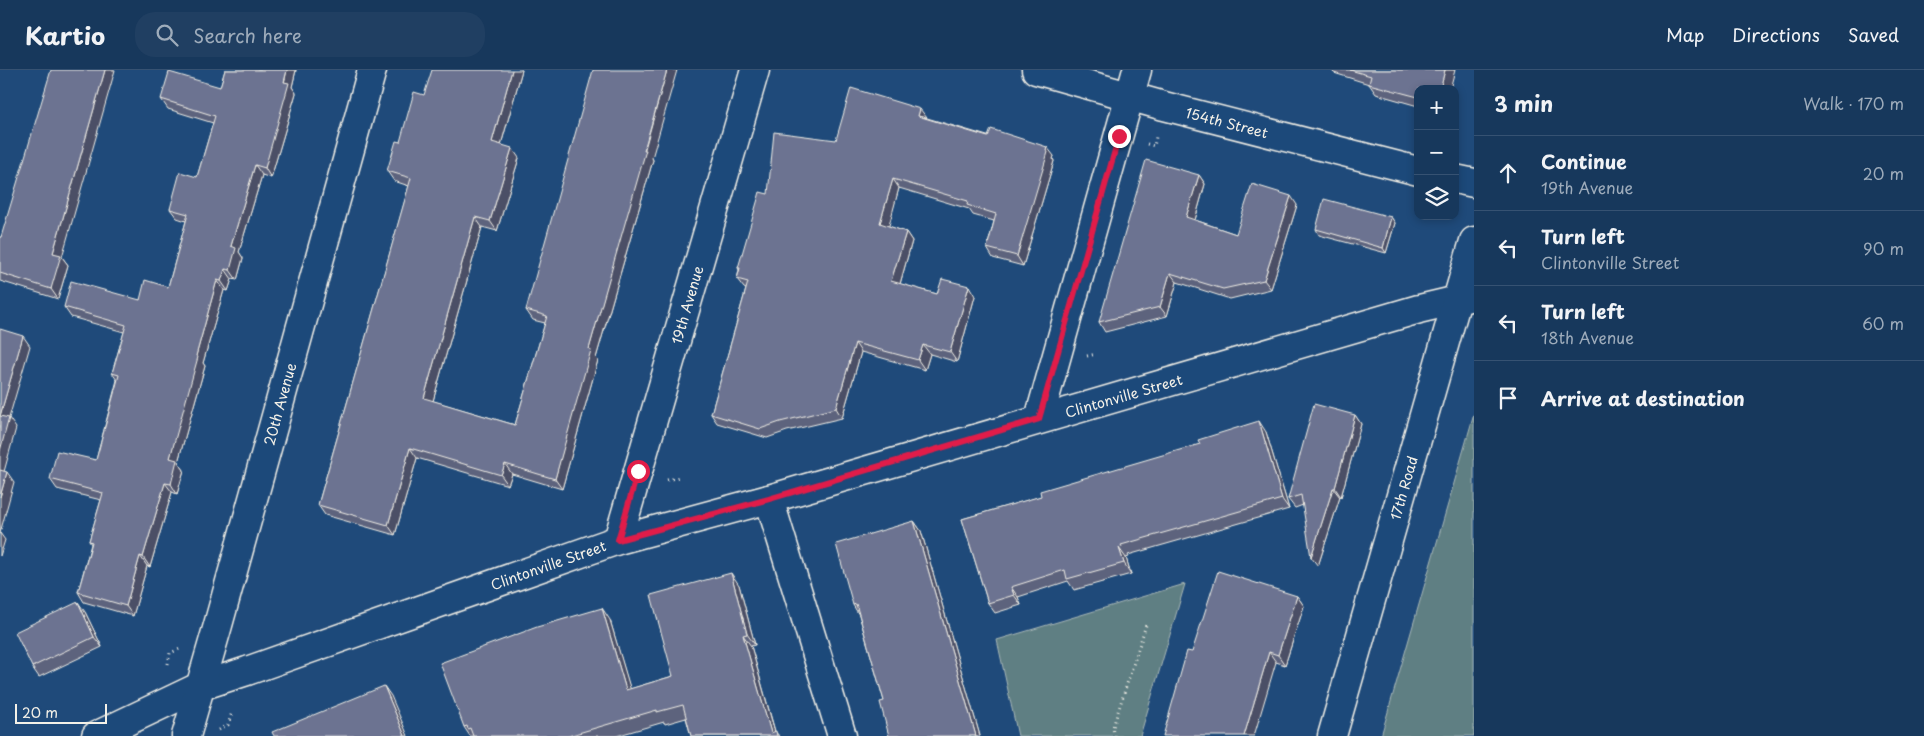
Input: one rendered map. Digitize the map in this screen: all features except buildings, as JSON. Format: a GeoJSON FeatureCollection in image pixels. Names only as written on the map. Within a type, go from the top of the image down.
{"type":"FeatureCollection","features":[{"type":"Feature","properties":{"kind":"street","name":"20th Avenue"},"geometry":{"type":"LineString","coordinates":[[186,736],[372,70]]}},
{"type":"Feature","properties":{"kind":"street","name":"19th Avenue"},"geometry":{"type":"LineString","coordinates":[[618,540],[754,70]]}},
{"type":"Feature","properties":{"kind":"street","name":"154th Street"},"geometry":{"type":"LineString","coordinates":[[1036,70],[1414,170]]}},
{"type":"Feature","properties":{"kind":"street"},"geometry":{"type":"LineString","coordinates":[[1039,419],[1137,70]]}},
{"type":"Feature","properties":{"kind":"street"},"geometry":{"type":"LineString","coordinates":[[1459,181],[1474,183]]}},
{"type":"Feature","properties":{"kind":"street","name":"17th Road"},"geometry":{"type":"LineString","coordinates":[[1332,736],[1466,298],[1474,241]]}},
{"type":"Feature","properties":{"kind":"street","name":"Clintonville Street"},"geometry":{"type":"LineString","coordinates":[[96,736],[201,686],[618,540],[769,499],[1039,419],[1466,298]]}},
{"type":"Feature","properties":{"kind":"street"},"geometry":{"type":"LineString","coordinates":[[769,499],[842,736]]}},
{"type":"Feature","properties":{"kind":"path"},"geometry":{"type":"LineString","coordinates":[[1144,143],[1154,146],[1156,137]]}},
{"type":"Feature","properties":{"kind":"path"},"geometry":{"type":"LineString","coordinates":[[1087,356],[1096,354]]}},
{"type":"Feature","properties":{"kind":"path"},"geometry":{"type":"LineString","coordinates":[[667,480],[679,477]]}},
{"type":"Feature","properties":{"kind":"path"},"geometry":{"type":"LineString","coordinates":[[1114,736],[1113,727],[1146,625]]}},
{"type":"Feature","properties":{"kind":"path"},"geometry":{"type":"LineString","coordinates":[[168,664],[170,653],[181,649]]}},
{"type":"Feature","properties":{"kind":"path"},"geometry":{"type":"LineString","coordinates":[[217,732],[228,725],[232,712]]}},
{"type":"Feature","properties":{"kind":"green space"},"geometry":{"type":"Polygon","coordinates":[[[1474,414],[1474,736],[1381,736],[1474,414]]]}},
{"type":"Feature","properties":{"kind":"green space"},"geometry":{"type":"Polygon","coordinates":[[[1185,584],[1140,736],[1018,736],[997,640],[1185,584]]]}},
{"type":"Feature","properties":{"kind":"route"},"geometry":{"type":"LineString","coordinates":[[638,471],[618,540],[769,499],[1039,419],[1119,136]]}}]}
